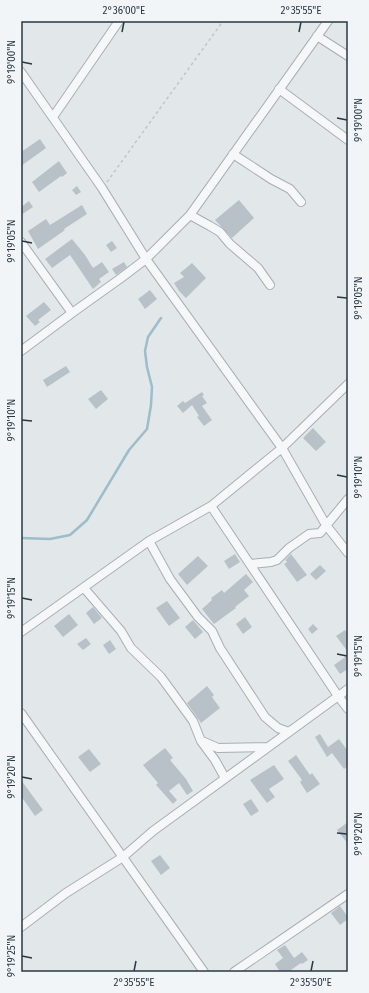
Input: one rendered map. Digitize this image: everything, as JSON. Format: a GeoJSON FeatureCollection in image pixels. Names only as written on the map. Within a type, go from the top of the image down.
{"type":"FeatureCollection","features":[{"type":"Feature","properties":{"kind":"street"},"geometry":{"type":"LineString","coordinates":[[53,118],[119,21]]}},
{"type":"Feature","properties":{"kind":"street"},"geometry":{"type":"LineString","coordinates":[[21,351],[146,259],[190,215],[328,21]]}},
{"type":"Feature","properties":{"kind":"street"},"geometry":{"type":"LineString","coordinates":[[317,36],[348,56]]}},
{"type":"Feature","properties":{"kind":"street"},"geometry":{"type":"LineString","coordinates":[[21,72],[102,188],[146,259],[282,448],[326,525],[348,553]]}},
{"type":"Feature","properties":{"kind":"street"},"geometry":{"type":"LineString","coordinates":[[279,89],[348,140]]}},
{"type":"Feature","properties":{"kind":"street"},"geometry":{"type":"LineString","coordinates":[[233,154],[271,179],[290,189],[301,202]]}},
{"type":"Feature","properties":{"kind":"street"},"geometry":{"type":"LineString","coordinates":[[190,215],[220,232],[230,244],[258,268],[270,285]]}},
{"type":"Feature","properties":{"kind":"street"},"geometry":{"type":"LineString","coordinates":[[21,242],[72,313]]}},
{"type":"Feature","properties":{"kind":"street"},"geometry":{"type":"LineString","coordinates":[[21,632],[149,541],[211,506],[282,448],[348,384]]}},
{"type":"Feature","properties":{"kind":"street"},"geometry":{"type":"LineString","coordinates":[[250,564],[272,562],[277,560],[289,548],[309,534],[320,533],[348,500]]}},
{"type":"Feature","properties":{"kind":"street"},"geometry":{"type":"LineString","coordinates":[[211,506],[348,709]]}},
{"type":"Feature","properties":{"kind":"street"},"geometry":{"type":"LineString","coordinates":[[149,541],[170,580],[198,618],[212,631],[220,648],[265,717],[278,728],[289,732]]}},
{"type":"Feature","properties":{"kind":"street"},"geometry":{"type":"LineString","coordinates":[[84,588],[121,631],[131,648],[161,677],[193,721],[201,741],[215,760],[225,778]]}},
{"type":"Feature","properties":{"kind":"street"},"geometry":{"type":"LineString","coordinates":[[21,927],[66,893],[123,857],[153,831],[348,688]]}},
{"type":"Feature","properties":{"kind":"street"},"geometry":{"type":"LineString","coordinates":[[21,713],[204,972]]}},
{"type":"Feature","properties":{"kind":"street"},"geometry":{"type":"LineString","coordinates":[[201,741],[218,748],[269,747]]}},
{"type":"Feature","properties":{"kind":"street"},"geometry":{"type":"LineString","coordinates":[[234,972],[348,894]]}},
{"type":"Feature","properties":{"kind":"path"},"geometry":{"type":"LineString","coordinates":[[102,188],[223,21]]}},
{"type":"Feature","properties":{"kind":"building"},"geometry":{"type":"Polygon","coordinates":[[[40,139],[46,148],[21,166],[21,152],[40,139]]]}},
{"type":"Feature","properties":{"kind":"building"},"geometry":{"type":"Polygon","coordinates":[[[59,161],[67,173],[39,192],[32,182],[59,161]]]}},
{"type":"Feature","properties":{"kind":"building"},"geometry":{"type":"Polygon","coordinates":[[[77,186],[81,192],[76,195],[72,190],[77,186]]]}},
{"type":"Feature","properties":{"kind":"building"},"geometry":{"type":"Polygon","coordinates":[[[239,200],[254,218],[232,238],[215,220],[239,200]]]}},
{"type":"Feature","properties":{"kind":"building"},"geometry":{"type":"Polygon","coordinates":[[[29,201],[33,207],[21,215],[21,207],[29,201]]]}},
{"type":"Feature","properties":{"kind":"building"},"geometry":{"type":"Polygon","coordinates":[[[82,205],[87,214],[38,249],[28,231],[46,219],[50,225],[82,205]]]}},
{"type":"Feature","properties":{"kind":"building"},"geometry":{"type":"Polygon","coordinates":[[[72,239],[93,268],[102,262],[109,272],[99,279],[101,282],[93,289],[70,255],[52,268],[45,259],[72,239]]]}},
{"type":"Feature","properties":{"kind":"building"},"geometry":{"type":"Polygon","coordinates":[[[112,241],[117,248],[111,252],[106,245],[112,241]]]}},
{"type":"Feature","properties":{"kind":"building"},"geometry":{"type":"Polygon","coordinates":[[[124,262],[127,267],[116,275],[112,269],[124,262]]]}},
{"type":"Feature","properties":{"kind":"building"},"geometry":{"type":"Polygon","coordinates":[[[192,263],[206,278],[186,298],[174,283],[184,277],[180,273],[192,263]]]}},
{"type":"Feature","properties":{"kind":"building"},"geometry":{"type":"Polygon","coordinates":[[[150,290],[157,299],[145,309],[138,299],[150,290]]]}},
{"type":"Feature","properties":{"kind":"building"},"geometry":{"type":"Polygon","coordinates":[[[44,302],[51,310],[38,320],[40,322],[35,326],[26,316],[44,302]]]}},
{"type":"Feature","properties":{"kind":"building"},"geometry":{"type":"Polygon","coordinates":[[[66,366],[70,372],[47,387],[43,380],[66,366]]]}},
{"type":"Feature","properties":{"kind":"building"},"geometry":{"type":"Polygon","coordinates":[[[101,390],[108,399],[96,409],[88,399],[101,390]]]}},
{"type":"Feature","properties":{"kind":"building"},"geometry":{"type":"Polygon","coordinates":[[[202,392],[204,395],[202,396],[207,403],[202,406],[212,420],[204,426],[197,417],[199,416],[192,405],[183,413],[177,406],[183,401],[185,403],[202,392]]]}},
{"type":"Feature","properties":{"kind":"building"},"geometry":{"type":"Polygon","coordinates":[[[313,428],[326,442],[316,451],[303,438],[313,428]]]}},
{"type":"Feature","properties":{"kind":"building"},"geometry":{"type":"Polygon","coordinates":[[[235,554],[240,562],[229,569],[224,561],[235,554]]]}},
{"type":"Feature","properties":{"kind":"building"},"geometry":{"type":"Polygon","coordinates":[[[291,554],[307,575],[297,582],[284,564],[287,562],[285,560],[291,554]]]}},
{"type":"Feature","properties":{"kind":"building"},"geometry":{"type":"Polygon","coordinates":[[[198,556],[208,566],[187,585],[178,574],[198,556]]]}},
{"type":"Feature","properties":{"kind":"building"},"geometry":{"type":"Polygon","coordinates":[[[320,565],[326,571],[316,580],[310,574],[320,565]]]}},
{"type":"Feature","properties":{"kind":"building"},"geometry":{"type":"Polygon","coordinates":[[[246,574],[253,582],[244,590],[249,596],[235,607],[236,608],[214,624],[202,609],[212,600],[211,598],[222,590],[224,593],[246,574]]]}},
{"type":"Feature","properties":{"kind":"building"},"geometry":{"type":"Polygon","coordinates":[[[167,601],[180,618],[169,626],[156,608],[167,601]]]}},
{"type":"Feature","properties":{"kind":"building"},"geometry":{"type":"Polygon","coordinates":[[[93,607],[102,618],[94,624],[86,613],[93,607]]]}},
{"type":"Feature","properties":{"kind":"building"},"geometry":{"type":"Polygon","coordinates":[[[69,614],[78,625],[63,637],[54,626],[69,614]]]}},
{"type":"Feature","properties":{"kind":"building"},"geometry":{"type":"Polygon","coordinates":[[[245,617],[252,627],[243,634],[236,624],[245,617]]]}},
{"type":"Feature","properties":{"kind":"building"},"geometry":{"type":"Polygon","coordinates":[[[193,620],[203,632],[195,639],[185,627],[193,620]]]}},
{"type":"Feature","properties":{"kind":"building"},"geometry":{"type":"Polygon","coordinates":[[[313,624],[318,629],[312,634],[308,629],[313,624]]]}},
{"type":"Feature","properties":{"kind":"building"},"geometry":{"type":"Polygon","coordinates":[[[345,630],[348,634],[348,652],[336,636],[345,630]]]}},
{"type":"Feature","properties":{"kind":"building"},"geometry":{"type":"Polygon","coordinates":[[[86,638],[91,644],[83,650],[77,644],[86,638]]]}},
{"type":"Feature","properties":{"kind":"building"},"geometry":{"type":"Polygon","coordinates":[[[110,640],[116,649],[109,654],[103,645],[110,640]]]}},
{"type":"Feature","properties":{"kind":"building"},"geometry":{"type":"Polygon","coordinates":[[[348,655],[348,669],[340,674],[334,665],[348,655]]]}},
{"type":"Feature","properties":{"kind":"building"},"geometry":{"type":"Polygon","coordinates":[[[207,686],[214,695],[212,697],[220,708],[201,723],[187,703],[207,686]]]}},
{"type":"Feature","properties":{"kind":"building"},"geometry":{"type":"Polygon","coordinates":[[[320,734],[328,747],[339,739],[348,751],[348,766],[344,769],[332,753],[327,757],[315,737],[320,734]]]}},
{"type":"Feature","properties":{"kind":"building"},"geometry":{"type":"Polygon","coordinates":[[[165,748],[173,758],[170,760],[186,779],[193,791],[187,795],[179,783],[169,791],[177,800],[173,804],[156,785],[158,783],[143,765],[165,748]]]}},
{"type":"Feature","properties":{"kind":"building"},"geometry":{"type":"Polygon","coordinates":[[[89,749],[101,764],[90,772],[78,757],[89,749]]]}},
{"type":"Feature","properties":{"kind":"building"},"geometry":{"type":"Polygon","coordinates":[[[296,755],[310,775],[312,773],[320,784],[307,793],[300,782],[302,780],[288,761],[296,755]]]}},
{"type":"Feature","properties":{"kind":"building"},"geometry":{"type":"Polygon","coordinates":[[[274,765],[284,779],[269,789],[275,797],[267,803],[250,780],[274,765]]]}},
{"type":"Feature","properties":{"kind":"building"},"geometry":{"type":"Polygon","coordinates":[[[21,780],[43,810],[35,816],[21,796],[21,780]]]}},
{"type":"Feature","properties":{"kind":"building"},"geometry":{"type":"Polygon","coordinates":[[[251,799],[259,811],[251,816],[243,804],[251,799]]]}},
{"type":"Feature","properties":{"kind":"building"},"geometry":{"type":"Polygon","coordinates":[[[348,822],[348,844],[337,830],[348,822]]]}},
{"type":"Feature","properties":{"kind":"building"},"geometry":{"type":"Polygon","coordinates":[[[160,855],[170,868],[161,875],[151,861],[160,855]]]}},
{"type":"Feature","properties":{"kind":"building"},"geometry":{"type":"Polygon","coordinates":[[[340,906],[348,919],[340,925],[331,913],[340,906]]]}},
{"type":"Feature","properties":{"kind":"building"},"geometry":{"type":"Polygon","coordinates":[[[285,945],[294,958],[302,952],[308,960],[291,970],[292,972],[280,972],[275,964],[283,958],[277,950],[285,945]]]}},
{"type":"Feature","properties":{"kind":"waterway"},"geometry":{"type":"LineString","coordinates":[[21,538],[50,539],[70,535],[87,520],[129,450],[147,429],[152,387],[145,351],[148,337],[161,318]]}}]}
